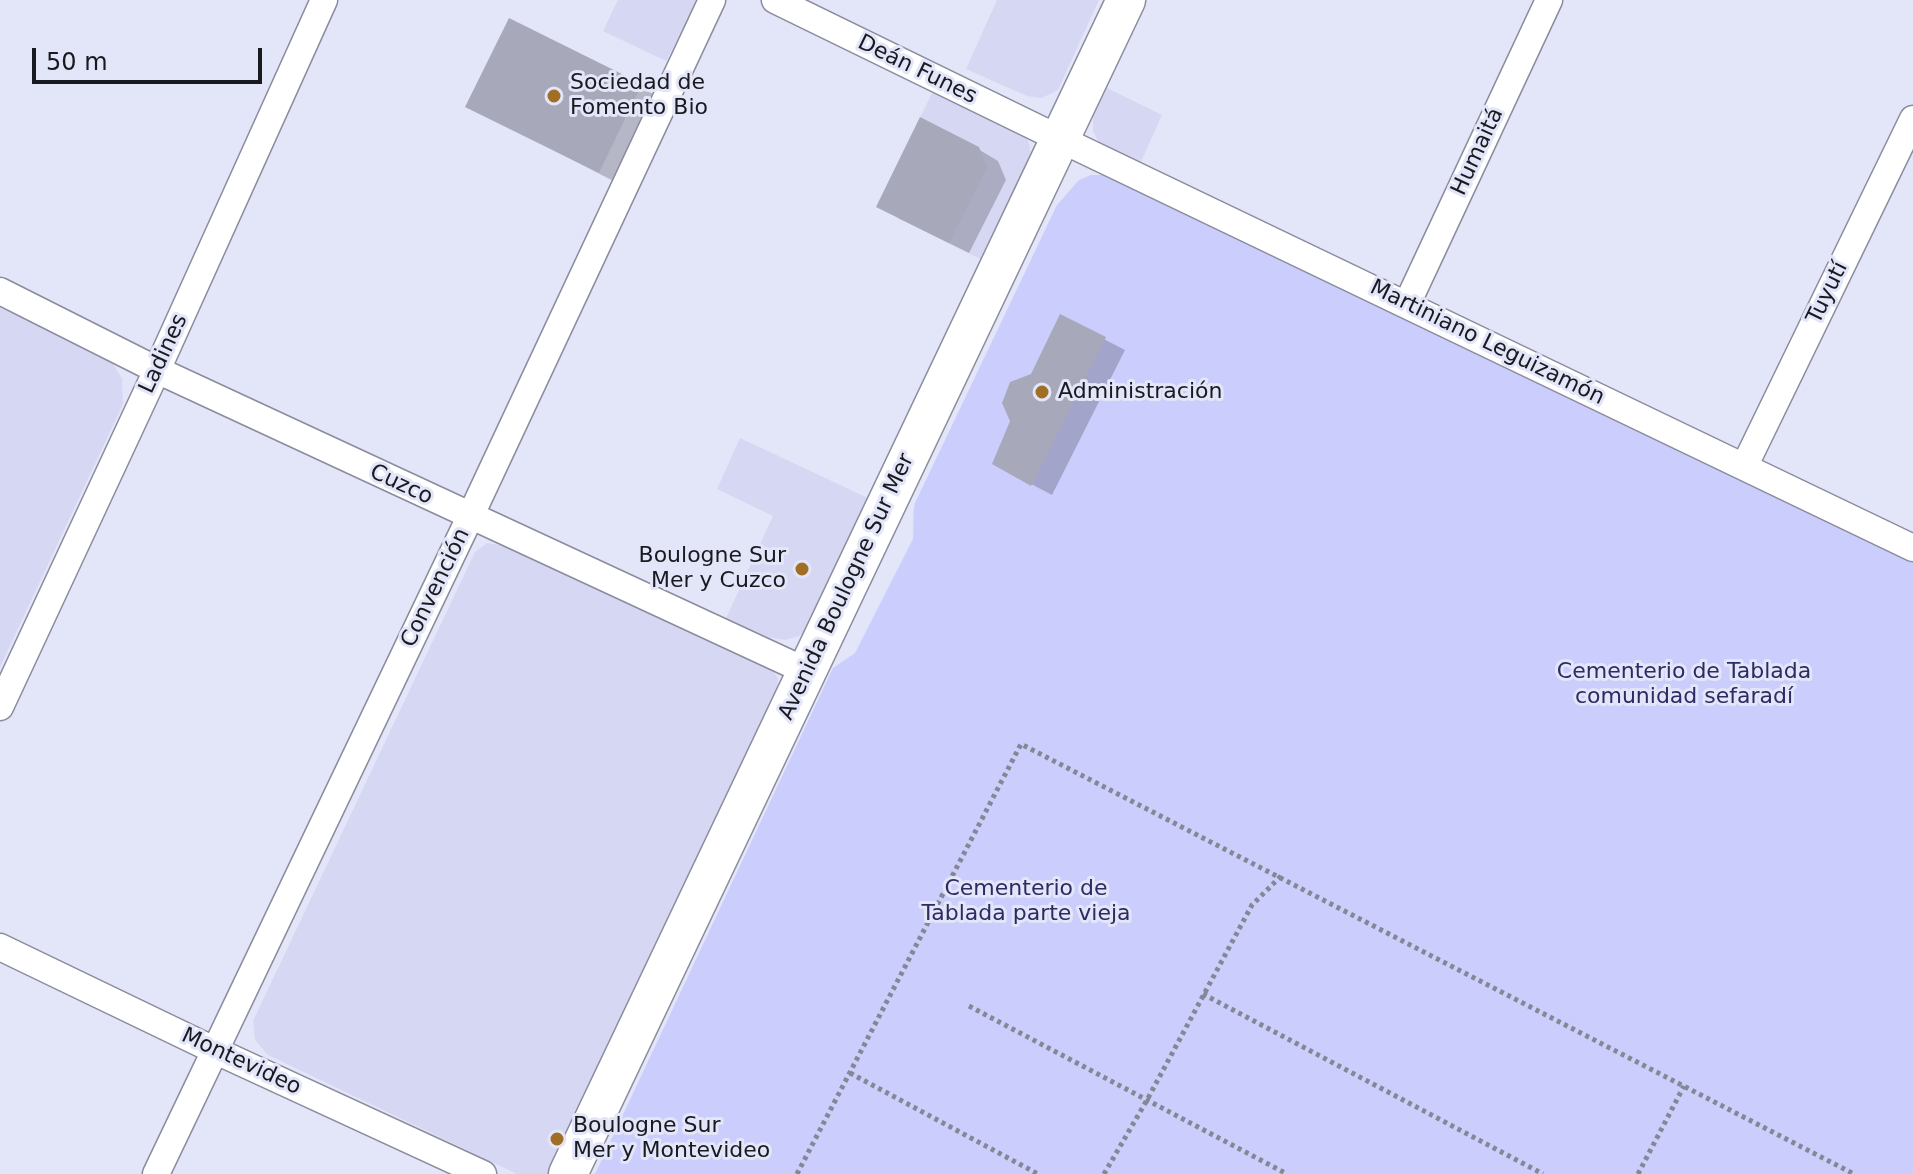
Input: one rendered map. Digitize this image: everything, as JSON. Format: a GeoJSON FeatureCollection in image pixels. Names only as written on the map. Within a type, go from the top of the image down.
{"type":"FeatureCollection","features":[{"type":"Feature","properties":{"kind":"main road","name":"Avenida Boulogne Sur Mer"},"geometry":{"type":"LineString","coordinates":[[568,1174],[1126,0]]}},
{"type":"Feature","properties":{"kind":"street","name":"Ladines"},"geometry":{"type":"LineString","coordinates":[[0,707],[324,0]]}},
{"type":"Feature","properties":{"kind":"street","name":"Convención"},"geometry":{"type":"LineString","coordinates":[[156,1174],[470,517],[712,0]]}},
{"type":"Feature","properties":{"kind":"street","name":"Deán Funes"},"geometry":{"type":"LineString","coordinates":[[775,0],[1060,139]]}},
{"type":"Feature","properties":{"kind":"street","name":"Humaitá"},"geometry":{"type":"LineString","coordinates":[[1407,304],[1549,0]]}},
{"type":"Feature","properties":{"kind":"street","name":"Tuyutí"},"geometry":{"type":"LineString","coordinates":[[1744,467],[1913,119]]}},
{"type":"Feature","properties":{"kind":"street","name":"Martiniano Leguizamón"},"geometry":{"type":"LineString","coordinates":[[1060,139],[1913,548]]}},
{"type":"Feature","properties":{"kind":"street","name":"Cuzco"},"geometry":{"type":"LineString","coordinates":[[0,291],[157,370],[806,671]]}},
{"type":"Feature","properties":{"kind":"street","name":"Montevideo"},"geometry":{"type":"LineString","coordinates":[[0,947],[483,1174]]}},
{"type":"Feature","properties":{"kind":"path"},"geometry":{"type":"LineString","coordinates":[[800,1173],[1021,744],[1854,1174]]}},
{"type":"Feature","properties":{"kind":"path"},"geometry":{"type":"LineString","coordinates":[[1104,1174],[1252,905],[1281,876]]}},
{"type":"Feature","properties":{"kind":"path"},"geometry":{"type":"LineString","coordinates":[[1203,994],[1543,1174]]}},
{"type":"Feature","properties":{"kind":"path"},"geometry":{"type":"LineString","coordinates":[[969,1006],[1287,1174]]}},
{"type":"Feature","properties":{"kind":"path"},"geometry":{"type":"LineString","coordinates":[[850,1073],[1038,1174]]}},
{"type":"Feature","properties":{"kind":"path"},"geometry":{"type":"LineString","coordinates":[[1638,1174],[1684,1086]]}},
{"type":"Feature","properties":{"kind":"shaded area"},"geometry":{"type":"Polygon","coordinates":[[[618,0],[698,0],[666,61],[603,31],[618,0]]]}},
{"type":"Feature","properties":{"kind":"shaded area"},"geometry":{"type":"Polygon","coordinates":[[[997,0],[1099,0],[1058,90],[1042,98],[1027,96],[966,69],[997,0]]]}},
{"type":"Feature","properties":{"kind":"shaded area"},"geometry":{"type":"Polygon","coordinates":[[[936,85],[1027,137],[1030,148],[1031,155],[980,259],[876,207],[936,85]]]}},
{"type":"Feature","properties":{"kind":"shaded area"},"geometry":{"type":"Polygon","coordinates":[[[1107,88],[1162,115],[1140,164],[1104,147],[1093,131],[1093,117],[1107,88]]]}},
{"type":"Feature","properties":{"kind":"shaded area"},"geometry":{"type":"Polygon","coordinates":[[[0,308],[108,355],[122,379],[123,404],[0,667],[0,308]]]}},
{"type":"Feature","properties":{"kind":"shaded area"},"geometry":{"type":"Polygon","coordinates":[[[740,438],[870,499],[811,626],[799,636],[785,640],[768,637],[726,618],[773,516],[717,489],[740,438]]]}},
{"type":"Feature","properties":{"kind":"shaded area"},"geometry":{"type":"Polygon","coordinates":[[[487,543],[500,545],[767,663],[778,678],[777,696],[548,1174],[517,1174],[268,1055],[255,1040],[253,1021],[475,552],[487,543]]]}},
{"type":"Feature","properties":{"kind":"green space"},"geometry":{"type":"Polygon","coordinates":[[[1091,175],[1106,175],[1913,560],[1913,1174],[595,1174],[833,668],[855,653],[913,539],[915,503],[1057,205],[1079,180],[1091,175]]]}},
{"type":"Feature","properties":{"kind":"building","name":"Sociedad de Fomento Bio"},"geometry":{"type":"Polygon","coordinates":[[[509,18],[642,84],[599,173],[465,107],[509,18]]]}},
{"type":"Feature","properties":{"kind":"building"},"geometry":{"type":"Polygon","coordinates":[[[920,117],[979,147],[987,168],[949,243],[876,207],[920,117]]]}},
{"type":"Feature","properties":{"kind":"building","name":"Administración"},"geometry":{"type":"Polygon","coordinates":[[[1060,314],[1106,337],[1031,486],[992,464],[1010,421],[1002,403],[1010,382],[1031,374],[1060,314]]]}},
{"type":"Feature","properties":{"kind":"place","name":"Sociedad de Fomento Bio"},"geometry":{"type":"Point","coordinates":[554,96]}},
{"type":"Feature","properties":{"kind":"place","name":"Administración"},"geometry":{"type":"Point","coordinates":[1042,392]}},
{"type":"Feature","properties":{"kind":"place","name":"Boulogne Sur Mer y Cuzco"},"geometry":{"type":"Point","coordinates":[802,569]}},
{"type":"Feature","properties":{"kind":"place","name":"Boulogne Sur Mer y Montevideo"},"geometry":{"type":"Point","coordinates":[557,1139]}},
{"type":"Feature","properties":{"kind":"park label","name":"Cementerio de Tablada comunidad sefaradí"},"geometry":{"type":"Point","coordinates":[1684,684]}},
{"type":"Feature","properties":{"kind":"park label","name":"Cementerio de Tablada parte vieja"},"geometry":{"type":"Point","coordinates":[1026,902]}}]}
